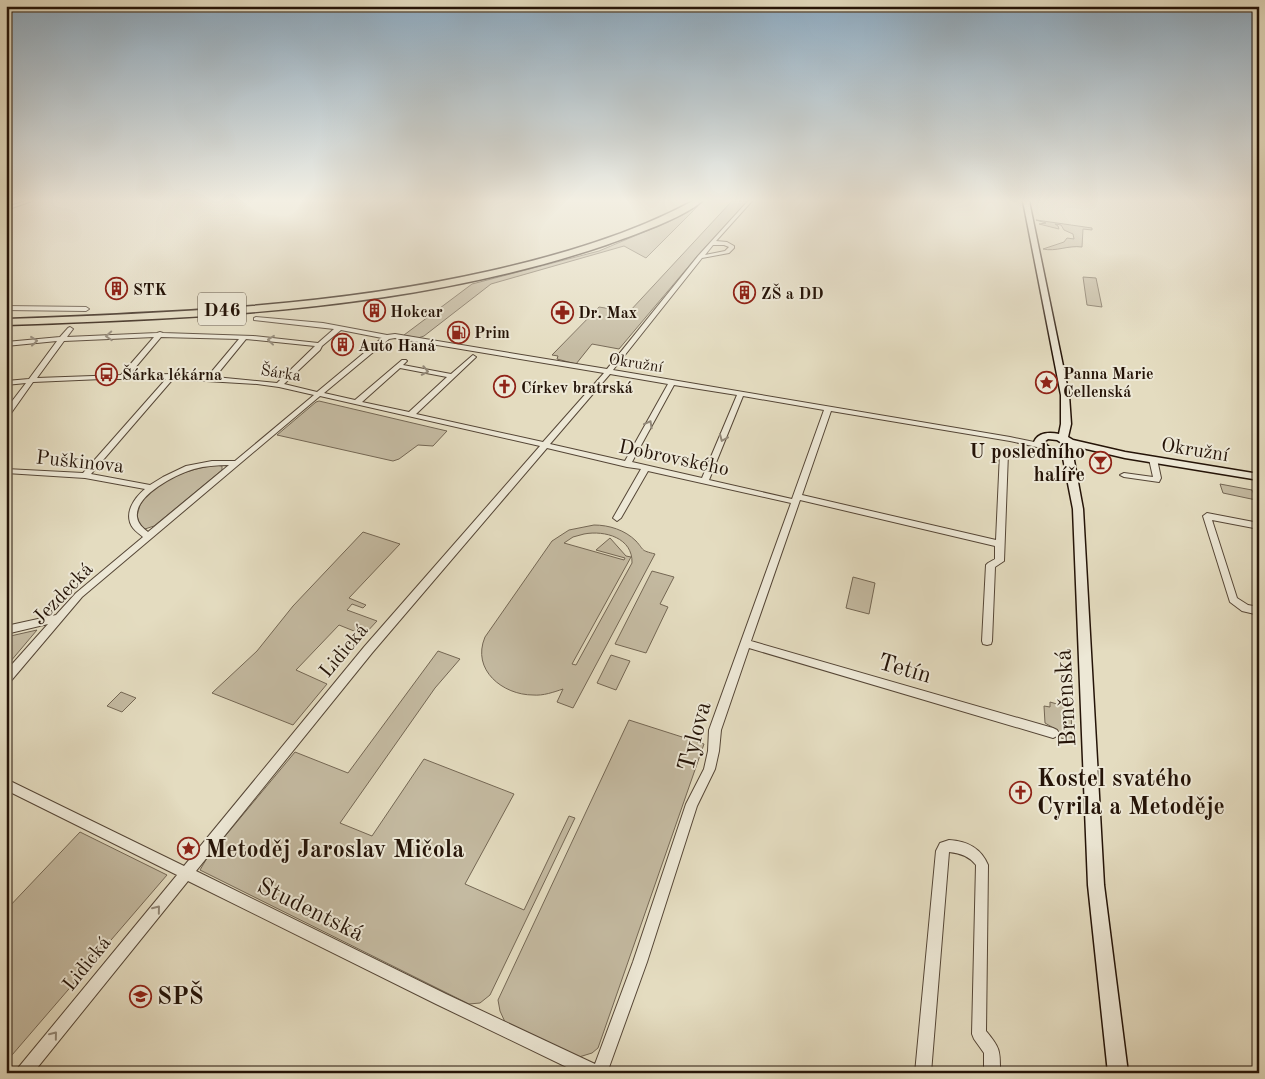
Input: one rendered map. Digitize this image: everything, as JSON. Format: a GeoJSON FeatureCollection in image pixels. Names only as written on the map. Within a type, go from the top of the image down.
{"type":"FeatureCollection","features":[{"type":"Feature","properties":{"kind":"highway","name":"D46"},"geometry":{"type":"LineString","coordinates":[[8,320],[70,315],[180,311],[263,305],[345,296],[420,284],[560,251]]}},
{"type":"Feature","properties":{"kind":"highway","name":"D46"},"geometry":{"type":"LineString","coordinates":[[8,320],[172,316],[262,310],[351,300],[423,288],[502,271],[575,251]]}},
{"type":"Feature","properties":{"kind":"main road","name":"Brněnská"},"geometry":{"type":"LineString","coordinates":[[1036,251],[1065,395],[1064,418],[1067,451],[1075,487],[1096,885],[1106,992],[1118,1073]]}},
{"type":"Feature","properties":{"kind":"main road"},"geometry":{"type":"LineString","coordinates":[[1046,436],[1067,451],[1053,453],[1041,442],[1046,436]]}},
{"type":"Feature","properties":{"kind":"main road","name":"Brněnská"},"geometry":{"type":"LineString","coordinates":[[1053,453],[1067,451]]}},
{"type":"Feature","properties":{"kind":"main road","name":"Okružní"},"geometry":{"type":"LineString","coordinates":[[1067,451],[1125,455],[1259,478]]}},
{"type":"Feature","properties":{"kind":"street","name":"Lidická"},"geometry":{"type":"LineString","coordinates":[[23,1073],[368,650],[608,372],[705,251]]}},
{"type":"Feature","properties":{"kind":"street"},"geometry":{"type":"LineString","coordinates":[[700,257],[728,251]]}},
{"type":"Feature","properties":{"kind":"street"},"geometry":{"type":"LineString","coordinates":[[6,308],[86,309]]}},
{"type":"Feature","properties":{"kind":"street","name":"Okružní"},"geometry":{"type":"LineString","coordinates":[[256,319],[339,328],[387,337],[404,338],[1010,439],[1041,442]]}},
{"type":"Feature","properties":{"kind":"street"},"geometry":{"type":"LineString","coordinates":[[279,386],[318,349],[319,345],[339,328]]}},
{"type":"Feature","properties":{"kind":"street"},"geometry":{"type":"LineString","coordinates":[[6,414],[70,329]]}},
{"type":"Feature","properties":{"kind":"street"},"geometry":{"type":"LineString","coordinates":[[6,344],[62,338],[160,334],[244,337],[319,345]]}},
{"type":"Feature","properties":{"kind":"street"},"geometry":{"type":"LineString","coordinates":[[123,377],[160,334]]}},
{"type":"Feature","properties":{"kind":"street"},"geometry":{"type":"LineString","coordinates":[[210,378],[244,337]]}},
{"type":"Feature","properties":{"kind":"street","name":"Jezdecká"},"geometry":{"type":"LineString","coordinates":[[6,679],[79,595],[387,337]]}},
{"type":"Feature","properties":{"kind":"street"},"geometry":{"type":"LineString","coordinates":[[410,415],[473,357]]}},
{"type":"Feature","properties":{"kind":"street"},"geometry":{"type":"LineString","coordinates":[[358,402],[401,363],[451,376]]}},
{"type":"Feature","properties":{"kind":"street"},"geometry":{"type":"LineString","coordinates":[[84,476],[172,376]]}},
{"type":"Feature","properties":{"kind":"street","name":"Šárka"},"geometry":{"type":"LineString","coordinates":[[6,383],[30,380],[172,376],[210,378],[279,386],[358,402],[545,446]]}},
{"type":"Feature","properties":{"kind":"street"},"geometry":{"type":"LineString","coordinates":[[626,464],[672,383]]}},
{"type":"Feature","properties":{"kind":"street"},"geometry":{"type":"LineString","coordinates":[[704,482],[741,394]]}},
{"type":"Feature","properties":{"kind":"street","name":"Tylova"},"geometry":{"type":"LineString","coordinates":[[598,1073],[640,962],[692,804],[706,781],[715,753],[715,730],[828,409]]}},
{"type":"Feature","properties":{"kind":"street","name":"Dobrovského"},"geometry":{"type":"LineString","coordinates":[[545,446],[704,482],[797,499],[1000,544]]}},
{"type":"Feature","properties":{"kind":"street"},"geometry":{"type":"LineString","coordinates":[[987,641],[991,565],[999,561],[1004,453]]}},
{"type":"Feature","properties":{"kind":"street"},"geometry":{"type":"LineString","coordinates":[[1124,475],[1156,480],[1153,460]]}},
{"type":"Feature","properties":{"kind":"street"},"geometry":{"type":"LineString","coordinates":[[148,537],[138,531],[133,519],[136,506],[150,487],[172,474],[198,465],[216,462],[236,463]]}},
{"type":"Feature","properties":{"kind":"street"},"geometry":{"type":"LineString","coordinates":[[617,518],[645,469]]}},
{"type":"Feature","properties":{"kind":"street","name":"Puškinova"},"geometry":{"type":"LineString","coordinates":[[6,472],[84,476],[150,487]]}},
{"type":"Feature","properties":{"kind":"street"},"geometry":{"type":"LineString","coordinates":[[1259,526],[1207,516],[1233,600],[1245,608],[1259,611]]}},
{"type":"Feature","properties":{"kind":"street"},"geometry":{"type":"LineString","coordinates":[[6,630],[60,618]]}},
{"type":"Feature","properties":{"kind":"street","name":"Tetín"},"geometry":{"type":"LineString","coordinates":[[745,643],[1053,734]]}},
{"type":"Feature","properties":{"kind":"street","name":"Studentská"},"geometry":{"type":"LineString","coordinates":[[6,784],[598,1073]]}},
{"type":"Feature","properties":{"kind":"street"},"geometry":{"type":"LineString","coordinates":[[923,1073],[942,851],[944,847],[949,846],[974,853],[981,859],[979,1034],[992,1050],[992,1073]]}},
{"type":"Feature","properties":{"kind":"shaded area"},"geometry":{"type":"Polygon","coordinates":[[[598,251],[605,251],[491,284],[424,336],[418,338],[404,335],[472,284],[598,251]]]}},
{"type":"Feature","properties":{"kind":"shaded area"},"geometry":{"type":"Polygon","coordinates":[[[634,251],[653,251],[646,258],[634,251]]]}},
{"type":"Feature","properties":{"kind":"shaded area"},"geometry":{"type":"Polygon","coordinates":[[[685,251],[701,251],[619,349],[592,344],[576,364],[557,359],[558,356],[552,355],[599,307],[629,312],[685,251]]]}},
{"type":"Feature","properties":{"kind":"shaded area"},"geometry":{"type":"Polygon","coordinates":[[[1083,277],[1096,278],[1102,307],[1087,305],[1083,277]]]}},
{"type":"Feature","properties":{"kind":"shaded area"},"geometry":{"type":"Polygon","coordinates":[[[319,401],[447,431],[433,446],[418,445],[399,459],[393,461],[277,435],[319,401]]]}},
{"type":"Feature","properties":{"kind":"shaded area"},"geometry":{"type":"Polygon","coordinates":[[[215,465],[222,466],[222,470],[154,526],[145,529],[141,526],[137,515],[142,502],[158,485],[181,474],[215,465]]]}},
{"type":"Feature","properties":{"kind":"shaded area"},"geometry":{"type":"Polygon","coordinates":[[[1220,484],[1252,490],[1256,500],[1223,493],[1220,484]]]}},
{"type":"Feature","properties":{"kind":"shaded area"},"geometry":{"type":"Polygon","coordinates":[[[594,525],[611,527],[627,534],[643,550],[655,554],[573,708],[557,702],[563,689],[533,695],[511,691],[492,678],[482,660],[485,637],[552,541],[569,530],[594,525]],[[592,533],[573,537],[564,543],[624,560],[625,558],[596,550],[610,538],[626,556],[631,557],[572,664],[576,665],[632,563],[631,554],[628,547],[623,542],[609,535],[592,533]]]}},
{"type":"Feature","properties":{"kind":"shaded area"},"geometry":{"type":"Polygon","coordinates":[[[363,532],[400,544],[349,598],[366,605],[363,608],[352,604],[347,610],[377,621],[364,635],[339,625],[296,670],[327,684],[293,725],[212,693],[257,651],[293,606],[363,532]]]}},
{"type":"Feature","properties":{"kind":"shaded area"},"geometry":{"type":"Polygon","coordinates":[[[652,571],[674,577],[660,604],[668,607],[646,653],[615,644],[652,571]]]}},
{"type":"Feature","properties":{"kind":"shaded area"},"geometry":{"type":"Polygon","coordinates":[[[853,577],[875,583],[869,614],[846,608],[853,577]]]}},
{"type":"Feature","properties":{"kind":"shaded area"},"geometry":{"type":"Polygon","coordinates":[[[37,630],[10,662],[6,652],[6,637],[37,630]]]}},
{"type":"Feature","properties":{"kind":"shaded area"},"geometry":{"type":"Polygon","coordinates":[[[438,651],[460,659],[435,688],[340,823],[372,836],[424,759],[514,794],[465,884],[524,910],[569,816],[575,818],[490,995],[480,1003],[469,1004],[200,870],[207,858],[295,752],[348,773],[438,651]]]}},
{"type":"Feature","properties":{"kind":"shaded area"},"geometry":{"type":"Polygon","coordinates":[[[611,655],[630,661],[616,690],[597,683],[611,655]]]}},
{"type":"Feature","properties":{"kind":"shaded area"},"geometry":{"type":"Polygon","coordinates":[[[121,692],[136,698],[122,712],[107,706],[121,692]]]}},
{"type":"Feature","properties":{"kind":"shaded area"},"geometry":{"type":"Polygon","coordinates":[[[1050,702],[1071,708],[1072,741],[1057,737],[1057,730],[1045,723],[1044,706],[1050,707],[1050,702]]]}},
{"type":"Feature","properties":{"kind":"shaded area"},"geometry":{"type":"Polygon","coordinates":[[[629,720],[704,744],[598,1048],[592,1053],[579,1057],[505,1022],[498,1000],[629,720]]]}},
{"type":"Feature","properties":{"kind":"shaded area"},"geometry":{"type":"Polygon","coordinates":[[[80,832],[167,875],[6,1062],[6,910],[80,832]]]}},
{"type":"Feature","properties":{"kind":"place","name":"STK"},"geometry":{"type":"Point","coordinates":[117,289]}},
{"type":"Feature","properties":{"kind":"place","name":"ZŠ a DD"},"geometry":{"type":"Point","coordinates":[745,293]}},
{"type":"Feature","properties":{"kind":"place","name":"Hokcar"},"geometry":{"type":"Point","coordinates":[374,311]}},
{"type":"Feature","properties":{"kind":"place","name":"Dr. Max"},"geometry":{"type":"Point","coordinates":[562,312]}},
{"type":"Feature","properties":{"kind":"place","name":"Prim"},"geometry":{"type":"Point","coordinates":[458,332]}},
{"type":"Feature","properties":{"kind":"place","name":"Auto Haná"},"geometry":{"type":"Point","coordinates":[342,345]}},
{"type":"Feature","properties":{"kind":"place","name":"Šárka lékárna"},"geometry":{"type":"Point","coordinates":[106,374]}},
{"type":"Feature","properties":{"kind":"place","name":"Panna Marie Cellenská"},"geometry":{"type":"Point","coordinates":[1047,382]}},
{"type":"Feature","properties":{"kind":"place","name":"Církev bratrská"},"geometry":{"type":"Point","coordinates":[505,387]}},
{"type":"Feature","properties":{"kind":"place","name":"U posledního halíře"},"geometry":{"type":"Point","coordinates":[1101,462]}},
{"type":"Feature","properties":{"kind":"place","name":"Kostel svatého Cyrila a Metoděje"},"geometry":{"type":"Point","coordinates":[1021,792]}},
{"type":"Feature","properties":{"kind":"place","name":"Metoděj Jaroslav Mičola"},"geometry":{"type":"Point","coordinates":[189,849]}},
{"type":"Feature","properties":{"kind":"place","name":"SPŠ"},"geometry":{"type":"Point","coordinates":[141,996]}}]}
